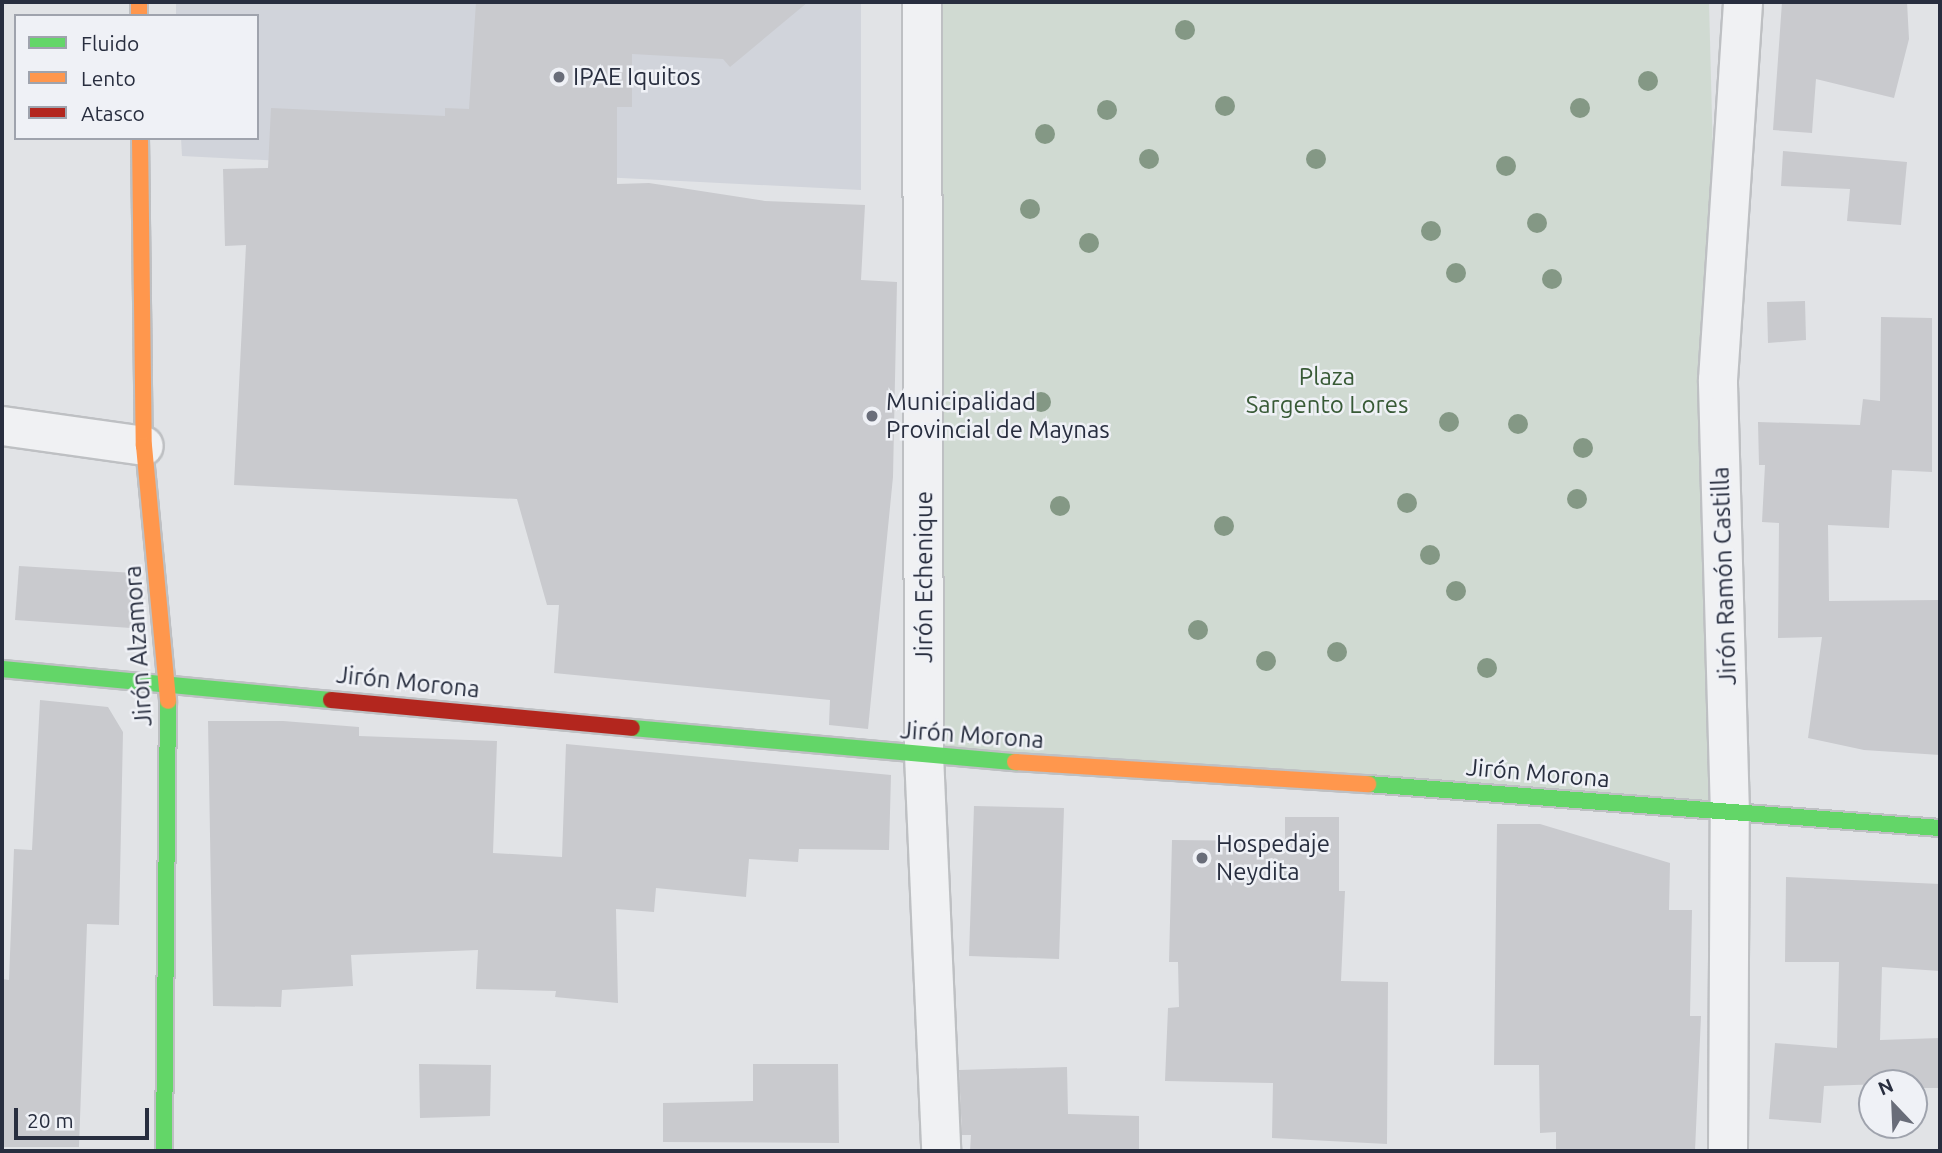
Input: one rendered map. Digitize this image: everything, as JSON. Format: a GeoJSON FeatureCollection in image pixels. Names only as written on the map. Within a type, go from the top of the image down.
{"type":"FeatureCollection","features":[{"type":"Feature","properties":{"kind":"street","name":"Jirón Echenique"},"geometry":{"type":"LineString","coordinates":[[922,2],[924,755],[941,1151]]}},
{"type":"Feature","properties":{"kind":"street","name":"Jirón Ramón Castilla"},"geometry":{"type":"LineString","coordinates":[[1728,1151],[1730,814],[1718,380],[1743,2]]}},
{"type":"Feature","properties":{"kind":"street","name":"Jirón Alzamora"},"geometry":{"type":"LineString","coordinates":[[140,140],[144,446],[167,681],[164,1151]]}},
{"type":"Feature","properties":{"kind":"street"},"geometry":{"type":"LineString","coordinates":[[2,426],[144,446]]}},
{"type":"Feature","properties":{"kind":"street","name":"Jirón Morona"},"geometry":{"type":"LineString","coordinates":[[2,669],[167,681],[924,755],[1453,789],[1730,814],[1940,828]]}},
{"type":"Feature","properties":{"kind":"shaded area","name":"IPAE Iquitos"},"geometry":{"type":"Polygon","coordinates":[[[176,2],[861,2],[861,190],[182,156],[181,140],[259,140],[259,14],[176,14],[176,2]]]}},
{"type":"Feature","properties":{"kind":"green space","name":"Plaza Sargento Lores"},"geometry":{"type":"Polygon","coordinates":[[[922,2],[1709,2],[1730,814],[936,757],[922,2]]]}},
{"type":"Feature","properties":{"kind":"building"},"geometry":{"type":"Polygon","coordinates":[[[476,2],[808,2],[730,67],[723,59],[632,54],[632,107],[617,107],[617,184],[649,183],[765,201],[865,205],[861,280],[897,282],[893,477],[868,729],[829,725],[830,700],[554,673],[559,605],[547,605],[517,499],[234,485],[246,245],[225,246],[223,169],[268,168],[271,108],[445,116],[445,108],[469,109],[476,2]]]}},
{"type":"Feature","properties":{"kind":"building"},"geometry":{"type":"Polygon","coordinates":[[[1782,2],[1907,2],[1909,39],[1894,98],[1816,79],[1812,133],[1773,130],[1782,2]]]}},
{"type":"Feature","properties":{"kind":"building"},"geometry":{"type":"Polygon","coordinates":[[[1783,151],[1907,162],[1901,225],[1847,221],[1850,189],[1781,186],[1783,151]]]}},
{"type":"Feature","properties":{"kind":"building"},"geometry":{"type":"Polygon","coordinates":[[[1805,301],[1806,340],[1768,343],[1767,302],[1805,301]]]}},
{"type":"Feature","properties":{"kind":"building"},"geometry":{"type":"Polygon","coordinates":[[[1881,317],[1932,318],[1932,472],[1892,470],[1889,528],[1828,525],[1829,601],[1940,600],[1940,755],[1864,750],[1808,738],[1822,637],[1778,638],[1779,523],[1762,522],[1765,465],[1759,465],[1758,422],[1860,425],[1863,399],[1880,401],[1881,317]]]}},
{"type":"Feature","properties":{"kind":"building"},"geometry":{"type":"Polygon","coordinates":[[[19,566],[134,573],[131,628],[15,620],[19,566]]]}},
{"type":"Feature","properties":{"kind":"building"},"geometry":{"type":"Polygon","coordinates":[[[40,700],[108,707],[123,732],[119,925],[87,924],[79,1147],[2,1147],[2,979],[9,980],[14,849],[32,850],[40,700]]]}},
{"type":"Feature","properties":{"kind":"building"},"geometry":{"type":"Polygon","coordinates":[[[208,721],[283,721],[359,727],[359,736],[497,741],[493,853],[562,857],[566,744],[891,775],[889,850],[799,849],[798,862],[749,859],[746,897],[656,888],[654,912],[616,909],[618,1003],[555,997],[556,991],[476,989],[478,950],[351,955],[353,986],[282,990],[281,1007],[213,1006],[208,721]]]}},
{"type":"Feature","properties":{"kind":"building"},"geometry":{"type":"Polygon","coordinates":[[[974,806],[1064,808],[1059,959],[969,956],[974,806]]]}},
{"type":"Feature","properties":{"kind":"building"},"geometry":{"type":"Polygon","coordinates":[[[1285,817],[1339,817],[1339,891],[1345,891],[1341,981],[1388,982],[1387,1144],[1272,1138],[1273,1083],[1165,1081],[1168,1008],[1179,1007],[1178,962],[1169,962],[1172,840],[1285,841],[1285,817]]]}},
{"type":"Feature","properties":{"kind":"building"},"geometry":{"type":"Polygon","coordinates":[[[1497,824],[1540,824],[1670,863],[1669,910],[1692,910],[1690,1016],[1701,1016],[1695,1151],[1556,1151],[1556,1132],[1540,1133],[1539,1065],[1494,1065],[1497,824]]]}},
{"type":"Feature","properties":{"kind":"building"},"geometry":{"type":"Polygon","coordinates":[[[1786,877],[1940,884],[1940,971],[1882,967],[1880,1040],[1940,1038],[1940,1088],[1928,1088],[1928,1069],[1858,1069],[1858,1085],[1824,1086],[1821,1123],[1769,1119],[1775,1043],[1837,1048],[1839,962],[1785,962],[1786,877]]]}},
{"type":"Feature","properties":{"kind":"building"},"geometry":{"type":"Polygon","coordinates":[[[419,1064],[491,1065],[490,1116],[420,1118],[419,1064]]]}},
{"type":"Feature","properties":{"kind":"building"},"geometry":{"type":"Polygon","coordinates":[[[753,1064],[838,1064],[839,1143],[663,1142],[663,1103],[753,1101],[753,1064]]]}},
{"type":"Feature","properties":{"kind":"building"},"geometry":{"type":"Polygon","coordinates":[[[1067,1067],[1068,1114],[1139,1116],[1139,1151],[970,1151],[971,1135],[962,1135],[959,1070],[1067,1067]]]}},
{"type":"Feature","properties":{"kind":"traffic: fast"},"geometry":{"type":"LineString","coordinates":[[2,669],[331,700]]}},
{"type":"Feature","properties":{"kind":"traffic: fast"},"geometry":{"type":"LineString","coordinates":[[164,1151],[168,701]]}},
{"type":"Feature","properties":{"kind":"traffic: fast"},"geometry":{"type":"LineString","coordinates":[[632,728],[1015,762]]}},
{"type":"Feature","properties":{"kind":"traffic: fast"},"geometry":{"type":"LineString","coordinates":[[1368,784],[1940,828]]}},
{"type":"Feature","properties":{"kind":"traffic: slow"},"geometry":{"type":"LineString","coordinates":[[139,2],[139,14]]}},
{"type":"Feature","properties":{"kind":"traffic: slow"},"geometry":{"type":"LineString","coordinates":[[140,140],[144,446],[168,701]]}},
{"type":"Feature","properties":{"kind":"traffic: slow"},"geometry":{"type":"LineString","coordinates":[[1015,762],[1368,784]]}},
{"type":"Feature","properties":{"kind":"traffic: jam"},"geometry":{"type":"LineString","coordinates":[[331,700],[632,728]]}},
{"type":"Feature","properties":{"kind":"place","name":"IPAE Iquitos"},"geometry":{"type":"Point","coordinates":[559,77]}},
{"type":"Feature","properties":{"kind":"place","name":"Municipalidad Provincial de Maynas"},"geometry":{"type":"Point","coordinates":[872,416]}},
{"type":"Feature","properties":{"kind":"place","name":"Hospedaje Neydita"},"geometry":{"type":"Point","coordinates":[1202,858]}}]}
